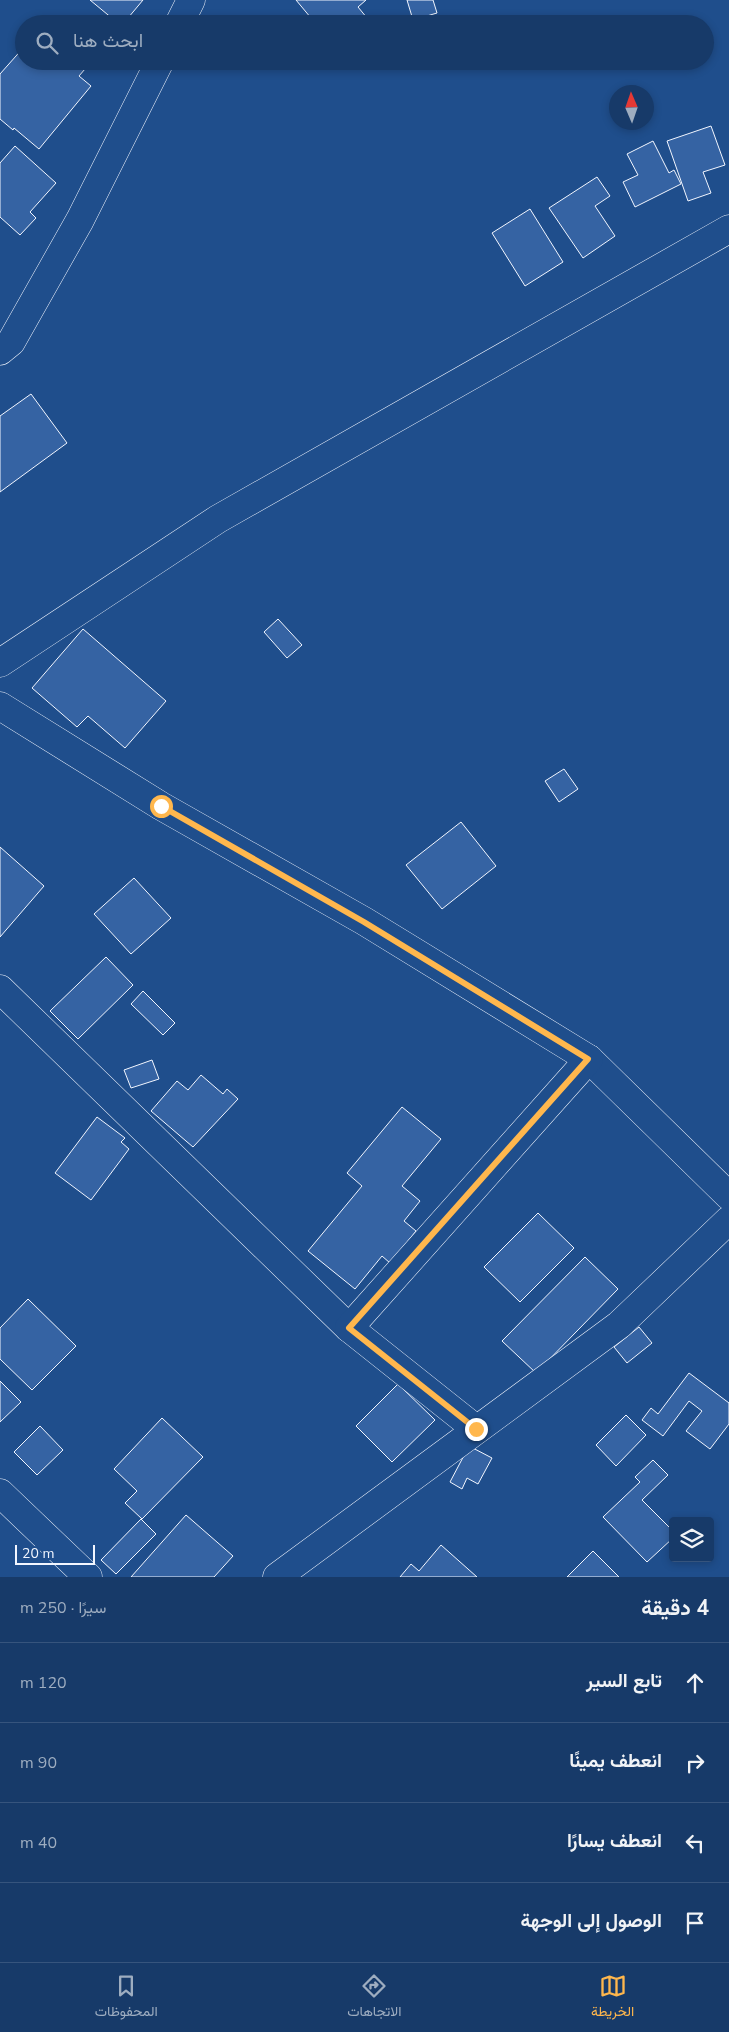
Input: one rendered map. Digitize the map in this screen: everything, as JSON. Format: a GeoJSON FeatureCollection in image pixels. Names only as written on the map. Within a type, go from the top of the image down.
{"type":"FeatureCollection","features":[{"type":"Feature","properties":{"kind":"street"},"geometry":{"type":"LineString","coordinates":[[184,15],[191,0]]}},
{"type":"Feature","properties":{"kind":"street"},"geometry":{"type":"LineString","coordinates":[[0,351],[11,342],[80,220],[155,70]]}},
{"type":"Feature","properties":{"kind":"street"},"geometry":{"type":"LineString","coordinates":[[0,663],[218,519],[729,229]]}},
{"type":"Feature","properties":{"kind":"street"},"geometry":{"type":"LineString","coordinates":[[0,706],[161,806],[364,922],[588,1059],[729,1196]]}},
{"type":"Feature","properties":{"kind":"street"},"geometry":{"type":"LineString","coordinates":[[0,989],[349,1328],[476,1429]]}},
{"type":"Feature","properties":{"kind":"street"},"geometry":{"type":"LineString","coordinates":[[349,1328],[588,1059]]}},
{"type":"Feature","properties":{"kind":"street"},"geometry":{"type":"LineString","coordinates":[[277,1577],[618,1325],[729,1220]]}},
{"type":"Feature","properties":{"kind":"street"},"geometry":{"type":"LineString","coordinates":[[0,1493],[88,1577]]}},
{"type":"Feature","properties":{"kind":"building"},"geometry":{"type":"Polygon","coordinates":[[[90,0],[143,0],[130,15],[108,15],[90,0]]]}},
{"type":"Feature","properties":{"kind":"building"},"geometry":{"type":"Polygon","coordinates":[[[296,0],[366,0],[358,7],[365,15],[308,15],[296,0]]]}},
{"type":"Feature","properties":{"kind":"building"},"geometry":{"type":"Polygon","coordinates":[[[407,0],[433,0],[437,13],[412,15],[407,0]]]}},
{"type":"Feature","properties":{"kind":"building"},"geometry":{"type":"Polygon","coordinates":[[[15,57],[15,70],[84,70],[79,76],[91,86],[39,149],[0,119],[0,74],[15,57]]]}},
{"type":"Feature","properties":{"kind":"building"},"geometry":{"type":"Polygon","coordinates":[[[711,126],[725,165],[703,172],[711,193],[688,201],[667,141],[711,126]]]}},
{"type":"Feature","properties":{"kind":"building"},"geometry":{"type":"Polygon","coordinates":[[[653,141],[669,173],[674,170],[681,184],[635,207],[623,182],[638,175],[627,154],[653,141]]]}},
{"type":"Feature","properties":{"kind":"building"},"geometry":{"type":"Polygon","coordinates":[[[15,146],[56,183],[30,212],[36,218],[20,235],[0,217],[0,163],[15,146]]]}},
{"type":"Feature","properties":{"kind":"building"},"geometry":{"type":"Polygon","coordinates":[[[597,177],[610,196],[595,206],[615,236],[583,258],[549,208],[597,177]]]}},
{"type":"Feature","properties":{"kind":"building"},"geometry":{"type":"Polygon","coordinates":[[[530,209],[563,262],[525,286],[492,233],[530,209]]]}},
{"type":"Feature","properties":{"kind":"building"},"geometry":{"type":"Polygon","coordinates":[[[31,394],[67,443],[0,492],[0,416],[31,394]]]}},
{"type":"Feature","properties":{"kind":"building"},"geometry":{"type":"Polygon","coordinates":[[[278,619],[302,645],[287,658],[264,632],[278,619]]]}},
{"type":"Feature","properties":{"kind":"building"},"geometry":{"type":"Polygon","coordinates":[[[83,629],[166,701],[125,748],[88,716],[77,727],[32,688],[83,629]]]}},
{"type":"Feature","properties":{"kind":"building"},"geometry":{"type":"Polygon","coordinates":[[[564,769],[578,789],[559,802],[545,781],[564,769]]]}},
{"type":"Feature","properties":{"kind":"building"},"geometry":{"type":"Polygon","coordinates":[[[461,822],[496,866],[442,909],[406,865],[461,822]]]}},
{"type":"Feature","properties":{"kind":"building"},"geometry":{"type":"Polygon","coordinates":[[[0,847],[44,886],[0,937],[0,847]]]}},
{"type":"Feature","properties":{"kind":"building"},"geometry":{"type":"Polygon","coordinates":[[[134,878],[171,918],[131,954],[94,914],[134,878]]]}},
{"type":"Feature","properties":{"kind":"building"},"geometry":{"type":"Polygon","coordinates":[[[106,957],[133,985],[78,1039],[50,1011],[106,957]]]}},
{"type":"Feature","properties":{"kind":"building"},"geometry":{"type":"Polygon","coordinates":[[[143,991],[175,1023],[163,1035],[131,1004],[143,991]]]}},
{"type":"Feature","properties":{"kind":"building"},"geometry":{"type":"Polygon","coordinates":[[[152,1060],[159,1079],[131,1088],[124,1070],[152,1060]]]}},
{"type":"Feature","properties":{"kind":"building"},"geometry":{"type":"Polygon","coordinates":[[[201,1075],[223,1094],[227,1089],[238,1099],[193,1147],[151,1111],[177,1081],[188,1090],[201,1075]]]}},
{"type":"Feature","properties":{"kind":"building"},"geometry":{"type":"Polygon","coordinates":[[[402,1107],[441,1139],[402,1186],[420,1201],[404,1221],[416,1231],[390,1263],[382,1256],[355,1289],[308,1251],[362,1186],[347,1173],[402,1107]]]}},
{"type":"Feature","properties":{"kind":"building"},"geometry":{"type":"Polygon","coordinates":[[[97,1117],[125,1138],[121,1142],[129,1149],[91,1200],[55,1173],[97,1117]]]}},
{"type":"Feature","properties":{"kind":"building"},"geometry":{"type":"Polygon","coordinates":[[[538,1213],[574,1248],[520,1302],[484,1267],[538,1213]]]}},
{"type":"Feature","properties":{"kind":"building"},"geometry":{"type":"Polygon","coordinates":[[[585,1257],[618,1289],[536,1373],[502,1341],[585,1257]]]}},
{"type":"Feature","properties":{"kind":"building"},"geometry":{"type":"Polygon","coordinates":[[[28,1299],[76,1346],[32,1390],[0,1359],[0,1328],[28,1299]]]}},
{"type":"Feature","properties":{"kind":"building"},"geometry":{"type":"Polygon","coordinates":[[[639,1327],[652,1343],[627,1363],[614,1347],[639,1327]]]}},
{"type":"Feature","properties":{"kind":"building"},"geometry":{"type":"Polygon","coordinates":[[[689,1373],[729,1403],[729,1424],[710,1449],[686,1431],[702,1411],[689,1401],[663,1436],[642,1420],[651,1408],[658,1414],[689,1373]]]}},
{"type":"Feature","properties":{"kind":"building"},"geometry":{"type":"Polygon","coordinates":[[[0,1381],[21,1402],[0,1422],[0,1381]]]}},
{"type":"Feature","properties":{"kind":"building"},"geometry":{"type":"Polygon","coordinates":[[[398,1384],[435,1420],[392,1462],[356,1426],[398,1384]]]}},
{"type":"Feature","properties":{"kind":"building"},"geometry":{"type":"Polygon","coordinates":[[[626,1415],[646,1435],[616,1466],[596,1445],[626,1415]]]}},
{"type":"Feature","properties":{"kind":"building"},"geometry":{"type":"Polygon","coordinates":[[[162,1418],[203,1457],[142,1519],[125,1503],[137,1491],[114,1469],[162,1418]]]}},
{"type":"Feature","properties":{"kind":"building"},"geometry":{"type":"Polygon","coordinates":[[[40,1426],[63,1450],[37,1475],[14,1452],[40,1426]]]}},
{"type":"Feature","properties":{"kind":"building"},"geometry":{"type":"Polygon","coordinates":[[[469,1446],[492,1458],[478,1484],[467,1478],[462,1489],[450,1482],[469,1446]]]}},
{"type":"Feature","properties":{"kind":"building"},"geometry":{"type":"Polygon","coordinates":[[[653,1460],[668,1475],[642,1500],[669,1527],[669,1542],[647,1562],[603,1517],[640,1482],[635,1477],[653,1460]]]}},
{"type":"Feature","properties":{"kind":"building"},"geometry":{"type":"Polygon","coordinates":[[[186,1515],[233,1556],[214,1577],[131,1577],[186,1515]]]}},
{"type":"Feature","properties":{"kind":"building"},"geometry":{"type":"Polygon","coordinates":[[[141,1519],[156,1534],[116,1574],[101,1560],[141,1519]]]}},
{"type":"Feature","properties":{"kind":"building"},"geometry":{"type":"Polygon","coordinates":[[[441,1545],[477,1577],[400,1577],[411,1564],[419,1571],[441,1545]]]}},
{"type":"Feature","properties":{"kind":"building"},"geometry":{"type":"Polygon","coordinates":[[[593,1551],[619,1577],[567,1577],[593,1551]]]}},
{"type":"Feature","properties":{"kind":"route"},"geometry":{"type":"LineString","coordinates":[[161,806],[364,922],[588,1059],[349,1328],[476,1429]]}}]}
